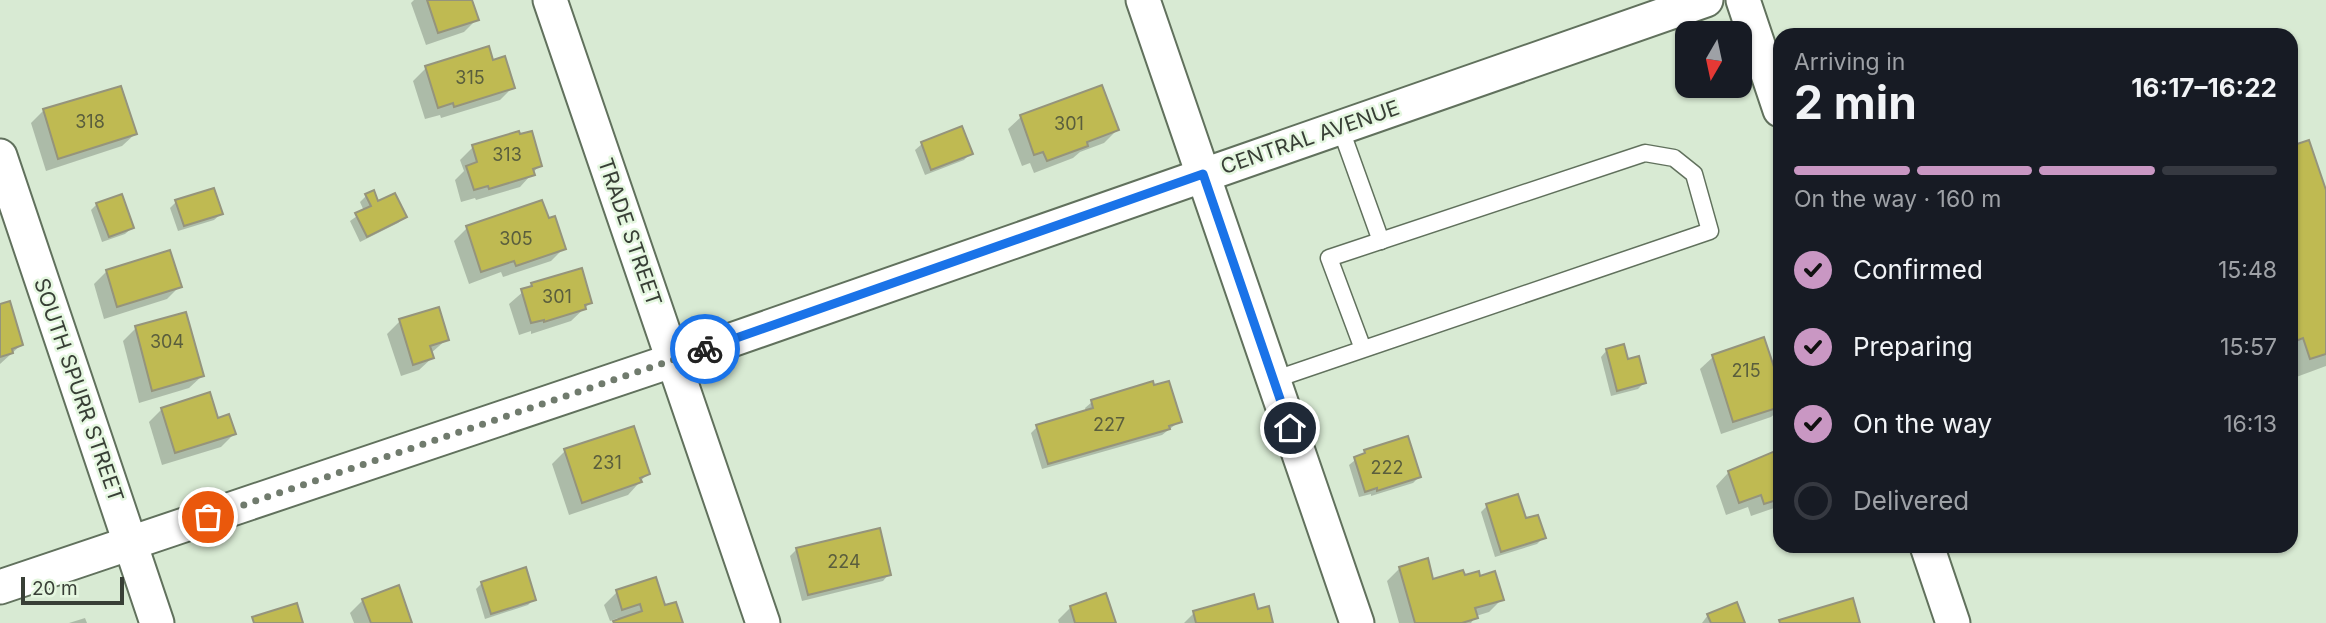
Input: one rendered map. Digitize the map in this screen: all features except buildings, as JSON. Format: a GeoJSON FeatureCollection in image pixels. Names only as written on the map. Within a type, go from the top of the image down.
{"type":"FeatureCollection","features":[{"type":"Feature","properties":{"kind":"street","name":"TRADE STREET"},"geometry":{"type":"LineString","coordinates":[[550,0],[763,623]]}},
{"type":"Feature","properties":{"kind":"street"},"geometry":{"type":"LineString","coordinates":[[1143,0],[1357,623]]}},
{"type":"Feature","properties":{"kind":"street","name":"CENTRAL AVENUE"},"geometry":{"type":"LineString","coordinates":[[0,587],[674,360],[1706,0]]}},
{"type":"Feature","properties":{"kind":"street"},"geometry":{"type":"LineString","coordinates":[[1742,0],[1773,90]]}},
{"type":"Feature","properties":{"kind":"street","name":"SOUTH SPURR STREET"},"geometry":{"type":"LineString","coordinates":[[0,156],[157,623]]}},
{"type":"Feature","properties":{"kind":"street"},"geometry":{"type":"LineString","coordinates":[[1929,553],[1953,623]]}},
{"type":"Feature","properties":{"kind":"lane"},"geometry":{"type":"LineString","coordinates":[[1340,127],[1381,241]]}},
{"type":"Feature","properties":{"kind":"lane"},"geometry":{"type":"LineString","coordinates":[[1273,380],[1710,231],[1694,174],[1674,158],[1645,153],[1329,258],[1363,349]]}},
{"type":"Feature","properties":{"kind":"way so far"},"geometry":{"type":"LineString","coordinates":[[208,517],[705,349]]}},
{"type":"Feature","properties":{"kind":"route"},"geometry":{"type":"LineString","coordinates":[[705,349],[1203,174],[1290,428]]}}]}
